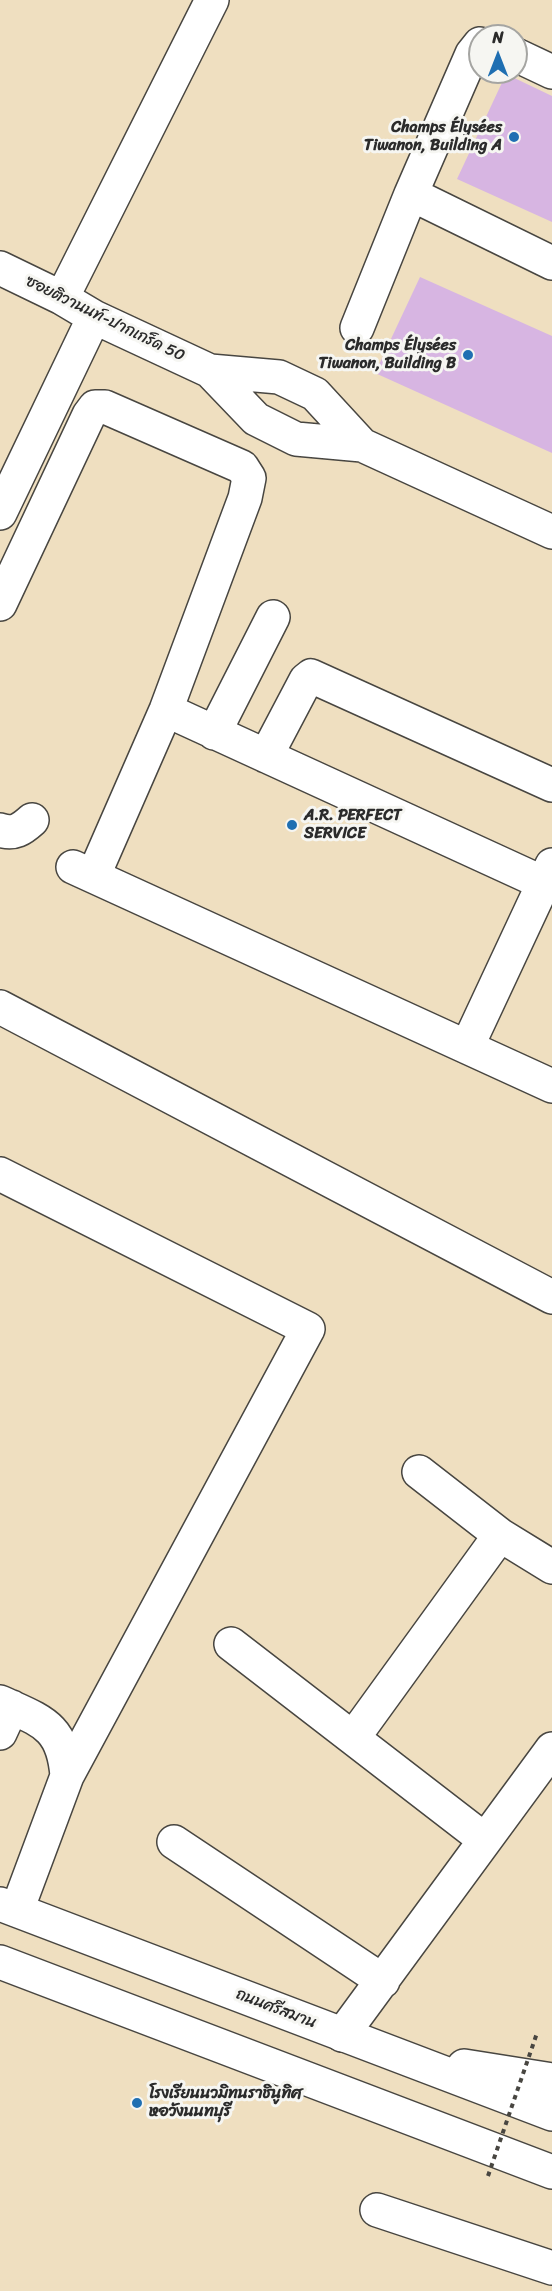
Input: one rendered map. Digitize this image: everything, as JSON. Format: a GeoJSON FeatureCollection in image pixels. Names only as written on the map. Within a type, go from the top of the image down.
{"type":"FeatureCollection","features":[{"type":"Feature","properties":{"kind":"street"},"geometry":{"type":"LineString","coordinates":[[62,298],[212,0]]}},
{"type":"Feature","properties":{"kind":"street"},"geometry":{"type":"LineString","coordinates":[[528,61],[552,72]]}},
{"type":"Feature","properties":{"kind":"street"},"geometry":{"type":"LineString","coordinates":[[357,328],[411,194],[468,63]]}},
{"type":"Feature","properties":{"kind":"street"},"geometry":{"type":"LineString","coordinates":[[411,194],[552,263]]}},
{"type":"Feature","properties":{"kind":"street","name":"ซอยติวานนท์-ปากเกร็ด 50"},"geometry":{"type":"LineString","coordinates":[[0,268],[62,298],[94,317],[210,371]]}},
{"type":"Feature","properties":{"kind":"street"},"geometry":{"type":"LineString","coordinates":[[0,513],[94,317]]}},
{"type":"Feature","properties":{"kind":"street"},"geometry":{"type":"LineString","coordinates":[[210,371],[279,377],[315,394],[362,445]]}},
{"type":"Feature","properties":{"kind":"street"},"geometry":{"type":"LineString","coordinates":[[210,371],[256,419],[296,439],[362,445],[552,532]]}},
{"type":"Feature","properties":{"kind":"street"},"geometry":{"type":"LineString","coordinates":[[0,604],[89,415],[96,407],[105,407],[242,467],[249,478],[245,498],[166,710],[84,868],[552,1086]]}},
{"type":"Feature","properties":{"kind":"street"},"geometry":{"type":"LineString","coordinates":[[214,733],[273,618]]}},
{"type":"Feature","properties":{"kind":"street"},"geometry":{"type":"LineString","coordinates":[[266,756],[306,680],[311,676],[552,785]]}},
{"type":"Feature","properties":{"kind":"street"},"geometry":{"type":"LineString","coordinates":[[166,710],[266,756],[549,878],[467,1047]]}},
{"type":"Feature","properties":{"kind":"street"},"geometry":{"type":"LineString","coordinates":[[0,830],[14,832],[22,830],[32,820]]}},
{"type":"Feature","properties":{"kind":"street"},"geometry":{"type":"LineString","coordinates":[[0,1006],[552,1297]]}},
{"type":"Feature","properties":{"kind":"street"},"geometry":{"type":"LineString","coordinates":[[0,1174],[308,1329],[67,1776],[9,1907]]}},
{"type":"Feature","properties":{"kind":"street"},"geometry":{"type":"LineString","coordinates":[[418,1472],[500,1535],[552,1567]]}},
{"type":"Feature","properties":{"kind":"street"},"geometry":{"type":"LineString","coordinates":[[353,1738],[500,1535]]}},
{"type":"Feature","properties":{"kind":"street"},"geometry":{"type":"LineString","coordinates":[[231,1644],[484,1840]]}},
{"type":"Feature","properties":{"kind":"street"},"geometry":{"type":"LineString","coordinates":[[4,1714],[43,1722],[56,1735],[66,1754],[67,1776]]}},
{"type":"Feature","properties":{"kind":"street"},"geometry":{"type":"LineString","coordinates":[[342,2035],[552,1749]]}},
{"type":"Feature","properties":{"kind":"street"},"geometry":{"type":"LineString","coordinates":[[174,1842],[383,1981]]}},
{"type":"Feature","properties":{"kind":"street","name":"ถนนศรีสมาน"},"geometry":{"type":"LineString","coordinates":[[9,1907],[552,2114]]}},
{"type":"Feature","properties":{"kind":"street"},"geometry":{"type":"LineString","coordinates":[[0,1962],[552,2172]]}},
{"type":"Feature","properties":{"kind":"street"},"geometry":{"type":"LineString","coordinates":[[398,2055],[552,2080]]}},
{"type":"Feature","properties":{"kind":"street"},"geometry":{"type":"LineString","coordinates":[[377,2210],[552,2268]]}},
{"type":"Feature","properties":{"kind":"path"},"geometry":{"type":"LineString","coordinates":[[488,2176],[537,2033]]}},
{"type":"Feature","properties":{"kind":"building","name":"Champs Élysées Tiwanon, Building A"},"geometry":{"type":"Polygon","coordinates":[[[501,84],[527,84],[552,96],[552,222],[457,179],[501,84]]]}},
{"type":"Feature","properties":{"kind":"building","name":"Champs Élysées Tiwanon, Building B"},"geometry":{"type":"Polygon","coordinates":[[[420,277],[552,336],[552,453],[375,373],[420,277]]]}},
{"type":"Feature","properties":{"kind":"place","name":"Champs Élysées Tiwanon, Building A"},"geometry":{"type":"Point","coordinates":[514,137]}},
{"type":"Feature","properties":{"kind":"place","name":"Champs Élysées Tiwanon, Building B"},"geometry":{"type":"Point","coordinates":[468,355]}},
{"type":"Feature","properties":{"kind":"place","name":"A.R. PERFECT SERVICE"},"geometry":{"type":"Point","coordinates":[292,825]}},
{"type":"Feature","properties":{"kind":"place","name":"โรงเรียนนวมิทนราชินูทิศ หอวังนนทบุรี"},"geometry":{"type":"Point","coordinates":[137,2103]}}]}
